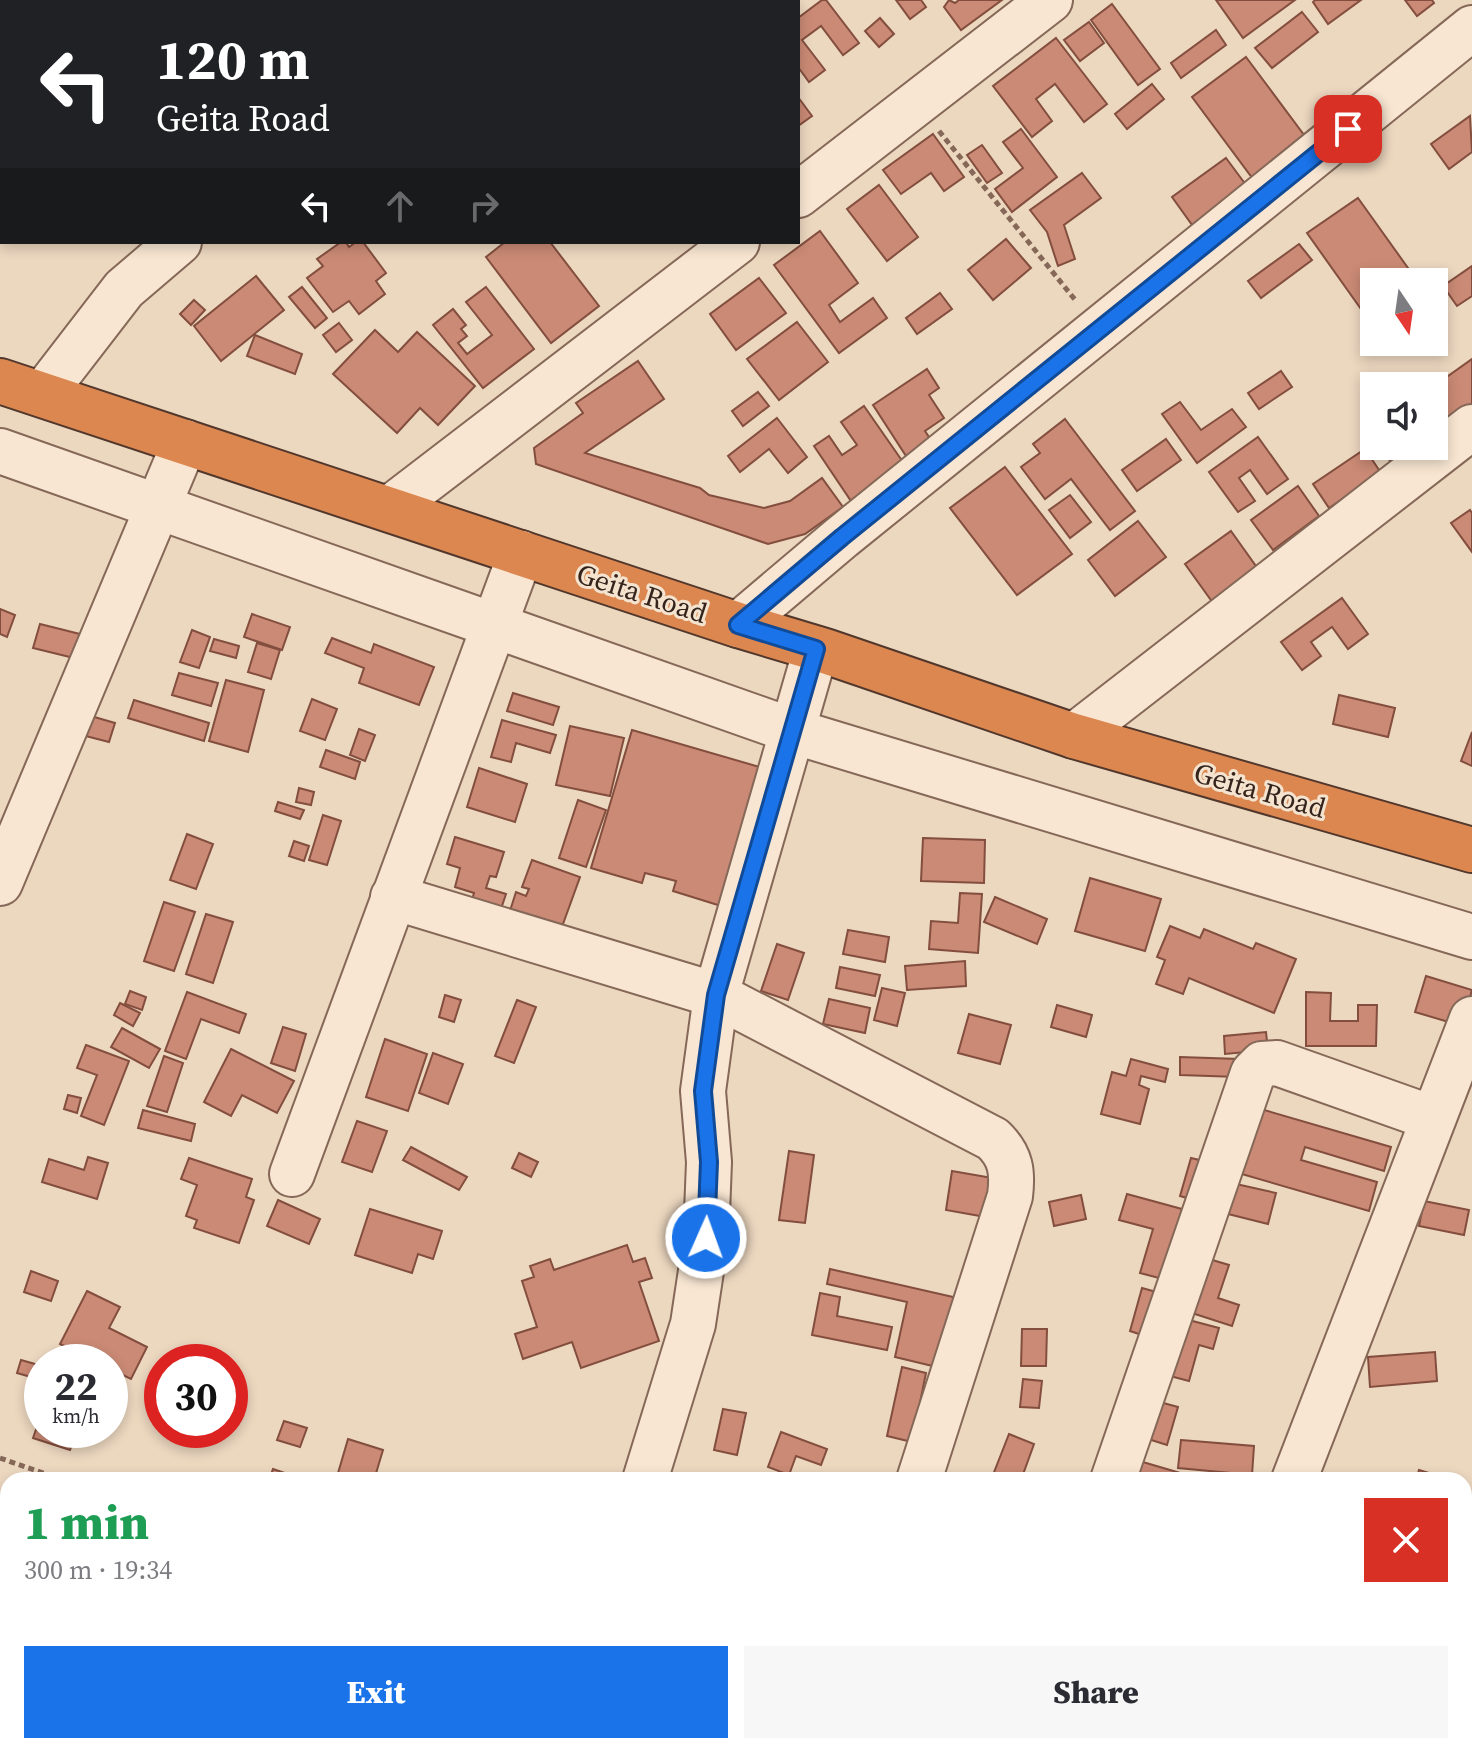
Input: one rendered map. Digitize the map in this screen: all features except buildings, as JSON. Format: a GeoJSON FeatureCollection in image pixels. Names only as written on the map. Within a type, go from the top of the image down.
{"type":"FeatureCollection","features":[{"type":"Feature","properties":{"kind":"highway","name":"Geita Road"},"geometry":{"type":"LineString","coordinates":[[0,381],[1074,736],[1472,850]]}},
{"type":"Feature","properties":{"kind":"street"},"geometry":{"type":"LineString","coordinates":[[800,193],[1050,0]]}},
{"type":"Feature","properties":{"kind":"street"},"geometry":{"type":"LineString","coordinates":[[738,625],[1472,28]]}},
{"type":"Feature","properties":{"kind":"street"},"geometry":{"type":"LineString","coordinates":[[43,394],[124,289],[177,244]]}},
{"type":"Feature","properties":{"kind":"street"},"geometry":{"type":"LineString","coordinates":[[389,509],[734,244]]}},
{"type":"Feature","properties":{"kind":"street"},"geometry":{"type":"LineString","coordinates":[[1074,736],[1472,427]]}},
{"type":"Feature","properties":{"kind":"street"},"geometry":{"type":"LineString","coordinates":[[0,883],[185,442]]}},
{"type":"Feature","properties":{"kind":"street"},"geometry":{"type":"LineString","coordinates":[[0,451],[792,730],[1472,937]]}},
{"type":"Feature","properties":{"kind":"street"},"geometry":{"type":"LineString","coordinates":[[292,1174],[521,553]]}},
{"type":"Feature","properties":{"kind":"street"},"geometry":{"type":"LineString","coordinates":[[647,1472],[693,1324],[706,1238],[709,1162],[703,1091],[716,995],[816,649]]}},
{"type":"Feature","properties":{"kind":"street"},"geometry":{"type":"LineString","coordinates":[[393,897],[716,995],[993,1139],[1003,1149],[1012,1176],[1010,1196],[922,1472]]}},
{"type":"Feature","properties":{"kind":"street"},"geometry":{"type":"LineString","coordinates":[[1297,1472],[1472,1019]]}},
{"type":"Feature","properties":{"kind":"street"},"geometry":{"type":"LineString","coordinates":[[1116,1472],[1253,1073],[1262,1064],[1277,1063],[1432,1118]]}},
{"type":"Feature","properties":{"kind":"path"},"geometry":{"type":"LineString","coordinates":[[917,103],[1099,329]]}},
{"type":"Feature","properties":{"kind":"path"},"geometry":{"type":"LineString","coordinates":[[0,1458],[40,1472]]}},
{"type":"Feature","properties":{"kind":"route"},"geometry":{"type":"LineString","coordinates":[[706,1238],[709,1162],[703,1091],[716,995],[816,649],[738,625],[842,537],[1348,129]]}}]}
